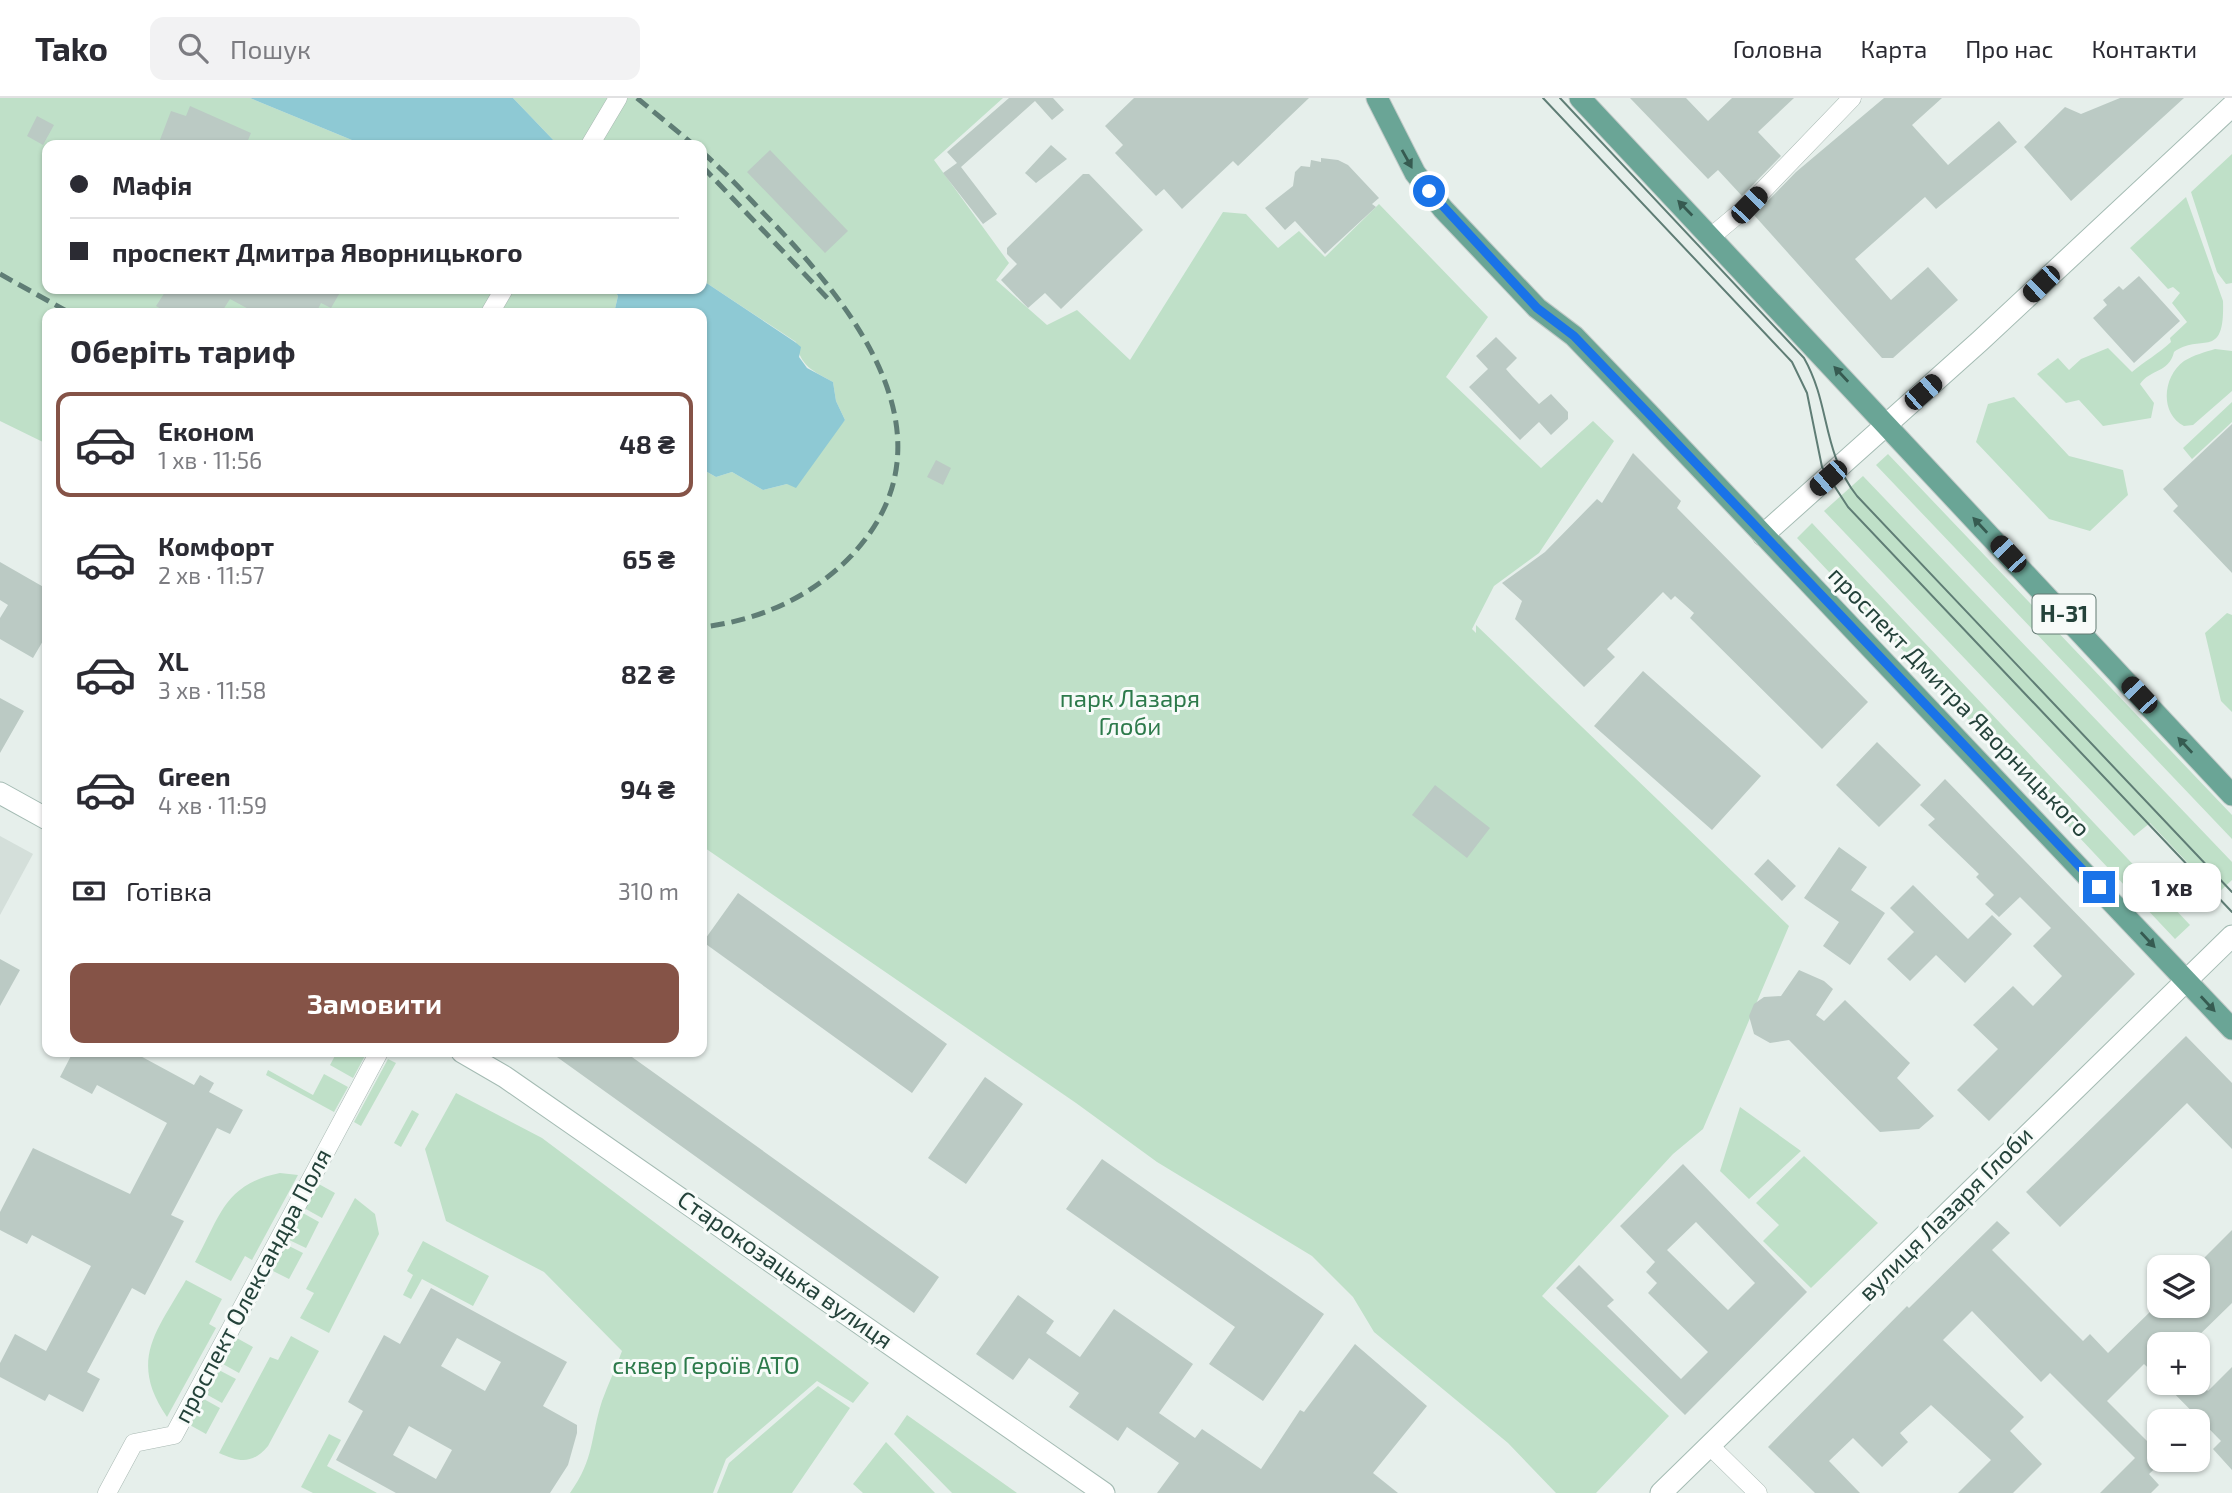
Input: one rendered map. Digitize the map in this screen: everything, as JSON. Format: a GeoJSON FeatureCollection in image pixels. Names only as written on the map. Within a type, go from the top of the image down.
{"type":"FeatureCollection","features":[{"type":"Feature","properties":{"kind":"main road","name":"проспект Дмитра Яворницького"},"geometry":{"type":"LineString","coordinates":[[1377,98],[1415,173],[1443,209],[1537,308],[1574,336],[2232,1029]]}},
{"type":"Feature","properties":{"kind":"main road","name":"Н-31"},"geometry":{"type":"LineString","coordinates":[[1580,98],[1712,236],[2232,795]]}},
{"type":"Feature","properties":{"kind":"street"},"geometry":{"type":"LineString","coordinates":[[593,140],[618,98]]}},
{"type":"Feature","properties":{"kind":"street"},"geometry":{"type":"LineString","coordinates":[[1712,236],[1749,205],[1853,98]]}},
{"type":"Feature","properties":{"kind":"street"},"geometry":{"type":"LineString","coordinates":[[1763,535],[1892,429],[1980,341],[2232,106]]}},
{"type":"Feature","properties":{"kind":"street"},"geometry":{"type":"LineString","coordinates":[[0,793],[42,816]]}},
{"type":"Feature","properties":{"kind":"street","name":"вулиця Лазаря Глоби"},"geometry":{"type":"LineString","coordinates":[[1661,1493],[2232,936]]}},
{"type":"Feature","properties":{"kind":"street","name":"проспект Олександра Поля"},"geometry":{"type":"LineString","coordinates":[[107,1493],[134,1443],[174,1435],[376,1057]]}},
{"type":"Feature","properties":{"kind":"street","name":"Старокозацька вулиця"},"geometry":{"type":"LineString","coordinates":[[470,1057],[505,1077],[1104,1493]]}},
{"type":"Feature","properties":{"kind":"street"},"geometry":{"type":"LineString","coordinates":[[1710,1446],[1758,1493]]}},
{"type":"Feature","properties":{"kind":"shaded area"},"geometry":{"type":"Polygon","coordinates":[[[0,836],[33,854],[0,915],[0,836]]]}},
{"type":"Feature","properties":{"kind":"green space"},"geometry":{"type":"Polygon","coordinates":[[[0,98],[250,98],[352,140],[42,140],[42,294],[618,296],[615,308],[42,308],[42,442],[0,421],[0,98]]]}},
{"type":"Feature","properties":{"kind":"green space","name":"парк Лазаря Глоби"},"geometry":{"type":"Polygon","coordinates":[[[513,98],[1003,98],[934,160],[1009,263],[996,280],[1047,325],[1077,310],[1130,360],[1223,212],[1246,214],[1278,248],[1299,231],[1325,257],[1379,204],[1488,317],[1446,377],[1541,468],[1593,421],[1614,441],[1539,553],[1494,586],[1472,629],[1476,633],[1476,625],[1789,926],[1703,1129],[1673,1154],[1542,1296],[1669,1416],[1596,1493],[1556,1493],[1508,1443],[1374,1332],[1353,1297],[1312,1256],[1157,1162],[1076,1103],[707,849],[707,472],[716,477],[732,472],[763,490],[787,484],[845,420],[836,401],[833,382],[804,362],[796,342],[707,283],[707,140],[553,140],[513,98]]]}},
{"type":"Feature","properties":{"kind":"green space"},"geometry":{"type":"Polygon","coordinates":[[[2232,154],[2232,283],[2226,284],[2217,272],[2191,192],[2232,154]]]}},
{"type":"Feature","properties":{"kind":"green space"},"geometry":{"type":"Polygon","coordinates":[[[2186,197],[2223,301],[2220,332],[2209,342],[2193,344],[2174,352],[2168,364],[2144,379],[2140,384],[2154,403],[2151,418],[2103,426],[2079,400],[2066,403],[2037,374],[2058,358],[2069,370],[2081,359],[2108,348],[2132,372],[2171,342],[2170,338],[2187,322],[2172,303],[2180,293],[2173,287],[2168,289],[2130,248],[2186,197]]]}},
{"type":"Feature","properties":{"kind":"green space"},"geometry":{"type":"Polygon","coordinates":[[[2215,349],[2232,351],[2232,391],[2193,425],[2184,426],[2170,412],[2167,404],[2168,385],[2184,361],[2215,349]]]}},
{"type":"Feature","properties":{"kind":"green space"},"geometry":{"type":"Polygon","coordinates":[[[2014,397],[2069,456],[2123,470],[2128,495],[2090,531],[2049,519],[1976,442],[1988,404],[2014,397]]]}},
{"type":"Feature","properties":{"kind":"green space"},"geometry":{"type":"Polygon","coordinates":[[[2232,402],[2232,422],[2192,459],[2183,448],[2232,402]]]}},
{"type":"Feature","properties":{"kind":"green space"},"geometry":{"type":"Polygon","coordinates":[[[1888,454],[2232,815],[2232,839],[1876,465],[1888,454]]]}},
{"type":"Feature","properties":{"kind":"green space"},"geometry":{"type":"Polygon","coordinates":[[[1863,476],[2232,862],[2232,880],[2217,894],[2150,823],[2134,836],[1824,511],[1863,476]]]}},
{"type":"Feature","properties":{"kind":"green space"},"geometry":{"type":"Polygon","coordinates":[[[1812,523],[2190,925],[2175,939],[1797,538],[1812,523]]]}},
{"type":"Feature","properties":{"kind":"green space"},"geometry":{"type":"Polygon","coordinates":[[[2227,613],[2232,615],[2232,712],[2221,701],[2205,633],[2227,613]]]}},
{"type":"Feature","properties":{"kind":"green space"},"geometry":{"type":"Polygon","coordinates":[[[334,1057],[364,1057],[353,1078],[330,1065],[334,1057]]]}},
{"type":"Feature","properties":{"kind":"green space"},"geometry":{"type":"Polygon","coordinates":[[[388,1059],[396,1063],[361,1126],[354,1122],[388,1059]]]}},
{"type":"Feature","properties":{"kind":"green space"},"geometry":{"type":"Polygon","coordinates":[[[268,1070],[313,1095],[324,1074],[348,1087],[334,1112],[266,1075],[268,1070]]]}},
{"type":"Feature","properties":{"kind":"green space","name":"сквер Героїв АТО"},"geometry":{"type":"Polygon","coordinates":[[[456,1093],[542,1138],[869,1383],[853,1403],[817,1381],[726,1459],[713,1493],[570,1493],[584,1469],[602,1401],[622,1351],[544,1272],[446,1221],[425,1149],[456,1093]]]}},
{"type":"Feature","properties":{"kind":"green space"},"geometry":{"type":"Polygon","coordinates":[[[1740,1107],[1801,1151],[1749,1199],[1720,1171],[1740,1107]]]}},
{"type":"Feature","properties":{"kind":"green space"},"geometry":{"type":"Polygon","coordinates":[[[412,1110],[419,1114],[401,1147],[394,1143],[412,1110]]]}},
{"type":"Feature","properties":{"kind":"green space"},"geometry":{"type":"Polygon","coordinates":[[[1804,1156],[1878,1223],[1811,1288],[1763,1241],[1779,1225],[1756,1203],[1804,1156]]]}},
{"type":"Feature","properties":{"kind":"green space"},"geometry":{"type":"Polygon","coordinates":[[[280,1173],[298,1175],[252,1260],[245,1256],[231,1281],[195,1262],[218,1217],[235,1194],[261,1178],[280,1173]]]}},
{"type":"Feature","properties":{"kind":"green space"},"geometry":{"type":"Polygon","coordinates":[[[317,1183],[335,1193],[322,1218],[304,1208],[317,1183]]]}},
{"type":"Feature","properties":{"kind":"green space"},"geometry":{"type":"Polygon","coordinates":[[[355,1198],[375,1214],[379,1234],[329,1333],[300,1318],[314,1293],[306,1289],[355,1198]]]}},
{"type":"Feature","properties":{"kind":"green space"},"geometry":{"type":"Polygon","coordinates":[[[301,1212],[319,1222],[306,1248],[287,1239],[301,1212]]]}},
{"type":"Feature","properties":{"kind":"green space"},"geometry":{"type":"Polygon","coordinates":[[[423,1241],[489,1276],[473,1306],[422,1279],[411,1299],[403,1295],[413,1275],[407,1271],[423,1241]]]}},
{"type":"Feature","properties":{"kind":"green space"},"geometry":{"type":"Polygon","coordinates":[[[285,1244],[303,1253],[289,1279],[271,1270],[285,1244]]]}},
{"type":"Feature","properties":{"kind":"green space"},"geometry":{"type":"Polygon","coordinates":[[[186,1280],[222,1299],[209,1324],[216,1328],[167,1417],[155,1397],[149,1379],[148,1362],[157,1331],[186,1280]]]}},
{"type":"Feature","properties":{"kind":"green space"},"geometry":{"type":"Polygon","coordinates":[[[291,1336],[319,1351],[268,1446],[256,1456],[245,1460],[219,1453],[270,1357],[278,1360],[291,1336]]]}},
{"type":"Feature","properties":{"kind":"green space"},"geometry":{"type":"Polygon","coordinates":[[[235,1337],[253,1347],[239,1373],[221,1363],[235,1337]]]}},
{"type":"Feature","properties":{"kind":"green space"},"geometry":{"type":"Polygon","coordinates":[[[217,1369],[236,1379],[222,1403],[204,1393],[217,1369]]]}},
{"type":"Feature","properties":{"kind":"green space"},"geometry":{"type":"Polygon","coordinates":[[[818,1386],[850,1408],[792,1493],[717,1493],[729,1463],[818,1386]]]}},
{"type":"Feature","properties":{"kind":"green space"},"geometry":{"type":"Polygon","coordinates":[[[202,1398],[220,1408],[206,1434],[188,1424],[202,1398]]]}},
{"type":"Feature","properties":{"kind":"green space"},"geometry":{"type":"Polygon","coordinates":[[[907,1415],[1017,1493],[952,1493],[894,1434],[907,1415]]]}},
{"type":"Feature","properties":{"kind":"green space"},"geometry":{"type":"Polygon","coordinates":[[[329,1434],[341,1440],[327,1466],[377,1493],[313,1493],[301,1487],[329,1434]]]}},
{"type":"Feature","properties":{"kind":"green space"},"geometry":{"type":"Polygon","coordinates":[[[886,1442],[935,1493],[863,1493],[853,1484],[886,1442]]]}},
{"type":"Feature","properties":{"kind":"water"},"geometry":{"type":"Polygon","coordinates":[[[250,98],[513,98],[553,140],[352,140],[250,98]]]}},
{"type":"Feature","properties":{"kind":"water"},"geometry":{"type":"Polygon","coordinates":[[[707,283],[801,347],[799,357],[807,368],[833,382],[836,401],[845,420],[796,488],[787,484],[763,490],[732,472],[716,477],[707,472],[707,308],[615,308],[617,294],[707,294],[707,283]]]}},
{"type":"Feature","properties":{"kind":"building"},"geometry":{"type":"Polygon","coordinates":[[[1009,98],[1053,98],[1064,110],[1052,120],[1035,101],[961,167],[997,214],[983,224],[943,173],[957,163],[947,152],[1009,98]]]}},
{"type":"Feature","properties":{"kind":"building"},"geometry":{"type":"Polygon","coordinates":[[[1134,98],[1309,98],[1238,166],[1233,161],[1182,209],[1164,189],[1156,196],[1115,153],[1123,145],[1105,126],[1134,98]]]}},
{"type":"Feature","properties":{"kind":"building"},"geometry":{"type":"Polygon","coordinates":[[[1630,98],[1686,98],[1708,121],[1732,98],[1794,98],[1758,132],[1781,156],[1742,196],[1718,170],[1708,179],[1630,98]]]}},
{"type":"Feature","properties":{"kind":"building"},"geometry":{"type":"Polygon","coordinates":[[[1884,98],[1942,98],[1912,125],[1948,165],[1999,121],[2017,142],[1936,209],[1925,197],[1855,259],[1891,300],[1928,267],[1958,300],[1893,358],[1882,358],[1754,215],[1796,172],[1884,98]]]}},
{"type":"Feature","properties":{"kind":"building"},"geometry":{"type":"Polygon","coordinates":[[[2120,98],[2184,98],[2071,201],[2024,147],[2065,107],[2081,114],[2120,98]]]}},
{"type":"Feature","properties":{"kind":"building"},"geometry":{"type":"Polygon","coordinates":[[[190,106],[251,133],[248,140],[160,140],[171,111],[186,116],[190,106]]]}},
{"type":"Feature","properties":{"kind":"building"},"geometry":{"type":"Polygon","coordinates":[[[37,116],[54,125],[46,140],[42,140],[42,144],[27,136],[37,116]]]}},
{"type":"Feature","properties":{"kind":"building"},"geometry":{"type":"Polygon","coordinates":[[[1051,145],[1067,159],[1036,183],[1025,173],[1051,145]]]}},
{"type":"Feature","properties":{"kind":"building"},"geometry":{"type":"Polygon","coordinates":[[[770,150],[848,231],[825,253],[747,172],[770,150]]]}},
{"type":"Feature","properties":{"kind":"building"},"geometry":{"type":"Polygon","coordinates":[[[1321,158],[1338,160],[1348,165],[1379,198],[1372,204],[1376,207],[1325,254],[1295,221],[1285,230],[1265,208],[1293,186],[1295,172],[1301,166],[1310,167],[1311,160],[1321,162],[1321,158]]]}},
{"type":"Feature","properties":{"kind":"building"},"geometry":{"type":"Polygon","coordinates":[[[1083,174],[1089,174],[1143,230],[1061,309],[1045,293],[1028,308],[1001,280],[1017,264],[1007,254],[1007,248],[1083,174]]]}},
{"type":"Feature","properties":{"kind":"building"},"geometry":{"type":"Polygon","coordinates":[[[2139,276],[2180,321],[2134,363],[2093,318],[2107,305],[2103,300],[2119,286],[2123,290],[2139,276]]]}},
{"type":"Feature","properties":{"kind":"building"},"geometry":{"type":"Polygon","coordinates":[[[164,294],[339,294],[331,308],[321,303],[318,308],[247,308],[230,299],[224,308],[156,306],[164,294]]]}},
{"type":"Feature","properties":{"kind":"building"},"geometry":{"type":"Polygon","coordinates":[[[1496,337],[1517,358],[1506,369],[1512,376],[1539,404],[1551,394],[1568,412],[1568,419],[1551,435],[1539,422],[1520,440],[1469,387],[1488,369],[1476,356],[1496,337]]]}},
{"type":"Feature","properties":{"kind":"building"},"geometry":{"type":"Polygon","coordinates":[[[2232,424],[2232,573],[2173,511],[2178,506],[2163,489],[2232,424]]]}},
{"type":"Feature","properties":{"kind":"building"},"geometry":{"type":"Polygon","coordinates":[[[1633,453],[1681,501],[1677,508],[1868,702],[1822,749],[1690,618],[1694,613],[1675,596],[1671,600],[1663,592],[1607,649],[1615,657],[1584,687],[1515,619],[1522,601],[1502,583],[1545,552],[1597,499],[1602,503],[1633,453]]]}},
{"type":"Feature","properties":{"kind":"building"},"geometry":{"type":"Polygon","coordinates":[[[936,460],[951,468],[943,485],[927,477],[936,460]]]}},
{"type":"Feature","properties":{"kind":"building"},"geometry":{"type":"Polygon","coordinates":[[[0,562],[42,586],[42,643],[33,658],[0,639],[0,618],[8,605],[0,600],[0,562]]]}},
{"type":"Feature","properties":{"kind":"building"},"geometry":{"type":"Polygon","coordinates":[[[1643,671],[1761,776],[1712,830],[1594,726],[1643,671]]]}},
{"type":"Feature","properties":{"kind":"building"},"geometry":{"type":"Polygon","coordinates":[[[0,698],[24,711],[0,753],[0,698]]]}},
{"type":"Feature","properties":{"kind":"building"},"geometry":{"type":"Polygon","coordinates":[[[1877,742],[1921,785],[1879,827],[1836,785],[1877,742]]]}},
{"type":"Feature","properties":{"kind":"building"},"geometry":{"type":"Polygon","coordinates":[[[1945,779],[2135,974],[1989,1121],[1957,1090],[1998,1049],[1973,1025],[2013,986],[2033,1006],[2062,976],[2033,946],[2051,928],[2020,897],[1999,917],[1985,904],[1994,895],[1976,877],[1979,874],[1928,825],[1935,819],[1920,805],[1945,779]]]}},
{"type":"Feature","properties":{"kind":"building"},"geometry":{"type":"Polygon","coordinates":[[[1435,785],[1490,828],[1467,858],[1412,815],[1435,785]]]}},
{"type":"Feature","properties":{"kind":"building"},"geometry":{"type":"Polygon","coordinates":[[[1839,847],[1867,867],[1851,890],[1885,913],[1850,965],[1823,946],[1839,922],[1804,898],[1839,847]]]}},
{"type":"Feature","properties":{"kind":"building"},"geometry":{"type":"Polygon","coordinates":[[[1768,859],[1796,886],[1782,901],[1754,874],[1768,859]]]}},
{"type":"Feature","properties":{"kind":"building"},"geometry":{"type":"Polygon","coordinates":[[[1913,885],[1968,939],[1992,915],[2012,934],[1965,983],[1936,955],[1910,981],[1887,959],[1914,932],[1890,908],[1913,885]]]}},
{"type":"Feature","properties":{"kind":"building"},"geometry":{"type":"Polygon","coordinates":[[[738,893],[947,1044],[912,1093],[707,945],[707,936],[738,893]]]}},
{"type":"Feature","properties":{"kind":"building"},"geometry":{"type":"Polygon","coordinates":[[[0,959],[20,970],[0,1006],[0,959]]]}},
{"type":"Feature","properties":{"kind":"building"},"geometry":{"type":"Polygon","coordinates":[[[1799,970],[1824,981],[1833,989],[1816,1015],[1824,1021],[1845,1000],[1910,1063],[1897,1078],[1934,1116],[1919,1129],[1880,1132],[1789,1040],[1770,1043],[1754,1034],[1749,1016],[1754,1004],[1764,997],[1781,996],[1799,970]]]}},
{"type":"Feature","properties":{"kind":"building"},"geometry":{"type":"Polygon","coordinates":[[[2186,1036],[2232,1083],[2232,1149],[2187,1103],[2060,1227],[2026,1192],[2186,1036]]]}},
{"type":"Feature","properties":{"kind":"building"},"geometry":{"type":"Polygon","coordinates":[[[70,1057],[142,1057],[194,1085],[200,1075],[214,1083],[209,1092],[243,1110],[230,1134],[217,1128],[171,1215],[184,1221],[145,1295],[132,1288],[87,1372],[100,1379],[83,1412],[49,1394],[45,1401],[0,1377],[0,1363],[15,1334],[46,1351],[91,1266],[32,1235],[27,1244],[0,1230],[0,1212],[33,1148],[130,1194],[167,1123],[97,1085],[92,1094],[60,1077],[70,1057]]]}},
{"type":"Feature","properties":{"kind":"building"},"geometry":{"type":"Polygon","coordinates":[[[557,1057],[632,1057],[939,1277],[914,1313],[557,1057]]]}},
{"type":"Feature","properties":{"kind":"building"},"geometry":{"type":"Polygon","coordinates":[[[985,1077],[1023,1104],[966,1184],[928,1158],[985,1077]]]}},
{"type":"Feature","properties":{"kind":"building"},"geometry":{"type":"Polygon","coordinates":[[[1102,1159],[1324,1314],[1263,1401],[1209,1364],[1235,1327],[1066,1209],[1102,1159]]]}},
{"type":"Feature","properties":{"kind":"building"},"geometry":{"type":"Polygon","coordinates":[[[1683,1164],[1807,1292],[1685,1415],[1556,1288],[1579,1265],[1614,1300],[1607,1306],[1681,1379],[1708,1352],[1648,1293],[1657,1283],[1646,1272],[1655,1262],[1620,1226],[1683,1164]],[[1696,1222],[1667,1250],[1728,1310],[1755,1283],[1696,1222]]]}},
{"type":"Feature","properties":{"kind":"building"},"geometry":{"type":"Polygon","coordinates":[[[1997,1221],[2010,1233],[1992,1250],[2083,1341],[2090,1334],[2108,1353],[2147,1315],[2147,1318],[2210,1318],[2210,1255],[2207,1255],[2232,1230],[2232,1303],[2202,1332],[2147,1332],[2147,1367],[2144,1364],[2107,1401],[2147,1441],[2147,1472],[2151,1472],[2149,1474],[2159,1485],[2151,1493],[2100,1493],[2135,1458],[2050,1373],[2041,1382],[1972,1311],[1943,1340],[2024,1417],[2010,1431],[2042,1464],[2013,1493],[1958,1493],[1991,1460],[1931,1405],[1900,1433],[1908,1442],[1882,1467],[1853,1438],[1829,1461],[1860,1493],[1815,1493],[1768,1447],[1907,1306],[1909,1308],[1997,1221]]]}},
{"type":"Feature","properties":{"kind":"building"},"geometry":{"type":"Polygon","coordinates":[[[431,1288],[567,1362],[543,1406],[577,1425],[577,1433],[568,1465],[550,1493],[396,1493],[336,1460],[363,1411],[348,1402],[384,1335],[400,1344],[431,1288]],[[457,1338],[441,1366],[485,1391],[501,1362],[457,1338]],[[409,1426],[393,1455],[436,1479],[452,1450],[409,1426]]]}},
{"type":"Feature","properties":{"kind":"building"},"geometry":{"type":"Polygon","coordinates":[[[1018,1295],[1054,1321],[1046,1333],[1080,1357],[1114,1309],[1193,1364],[1159,1413],[1195,1438],[1202,1429],[1261,1469],[1300,1410],[1304,1412],[1355,1344],[1427,1406],[1373,1473],[1398,1493],[1157,1493],[1179,1463],[1127,1427],[1118,1441],[1069,1407],[1079,1393],[1029,1358],[1013,1380],[976,1354],[1018,1295]]]}},
{"type":"Feature","properties":{"kind":"building"},"geometry":{"type":"Polygon","coordinates":[[[2232,1367],[2232,1470],[2213,1449],[2221,1441],[2210,1430],[2210,1409],[2190,1409],[2176,1395],[2210,1395],[2210,1389],[2232,1367]]]}},
{"type":"Feature","properties":{"kind":"tram line"},"geometry":{"type":"LineString","coordinates":[[1543,98],[1792,362],[1807,393],[1822,467],[1848,507],[2232,912]]}},
{"type":"Feature","properties":{"kind":"tram line"},"geometry":{"type":"LineString","coordinates":[[1560,98],[1804,358],[1819,393],[1837,462],[1857,496],[2232,892]]}},
{"type":"Feature","properties":{"kind":"railway"},"geometry":{"type":"LineString","coordinates":[[637,98],[688,140]]}},
{"type":"Feature","properties":{"kind":"railway"},"geometry":{"type":"LineString","coordinates":[[707,157],[777,227],[838,299],[865,340],[885,382],[896,425],[896,468],[882,512],[852,555],[802,595],[764,613],[707,626]]}},
{"type":"Feature","properties":{"kind":"railway"},"geometry":{"type":"LineString","coordinates":[[707,171],[832,303]]}},
{"type":"Feature","properties":{"kind":"railway"},"geometry":{"type":"LineString","coordinates":[[0,274],[61,308]]}},
{"type":"Feature","properties":{"kind":"route"},"geometry":{"type":"LineString","coordinates":[[1429,191],[1537,308],[1574,336],[2099,887]]}}]}
